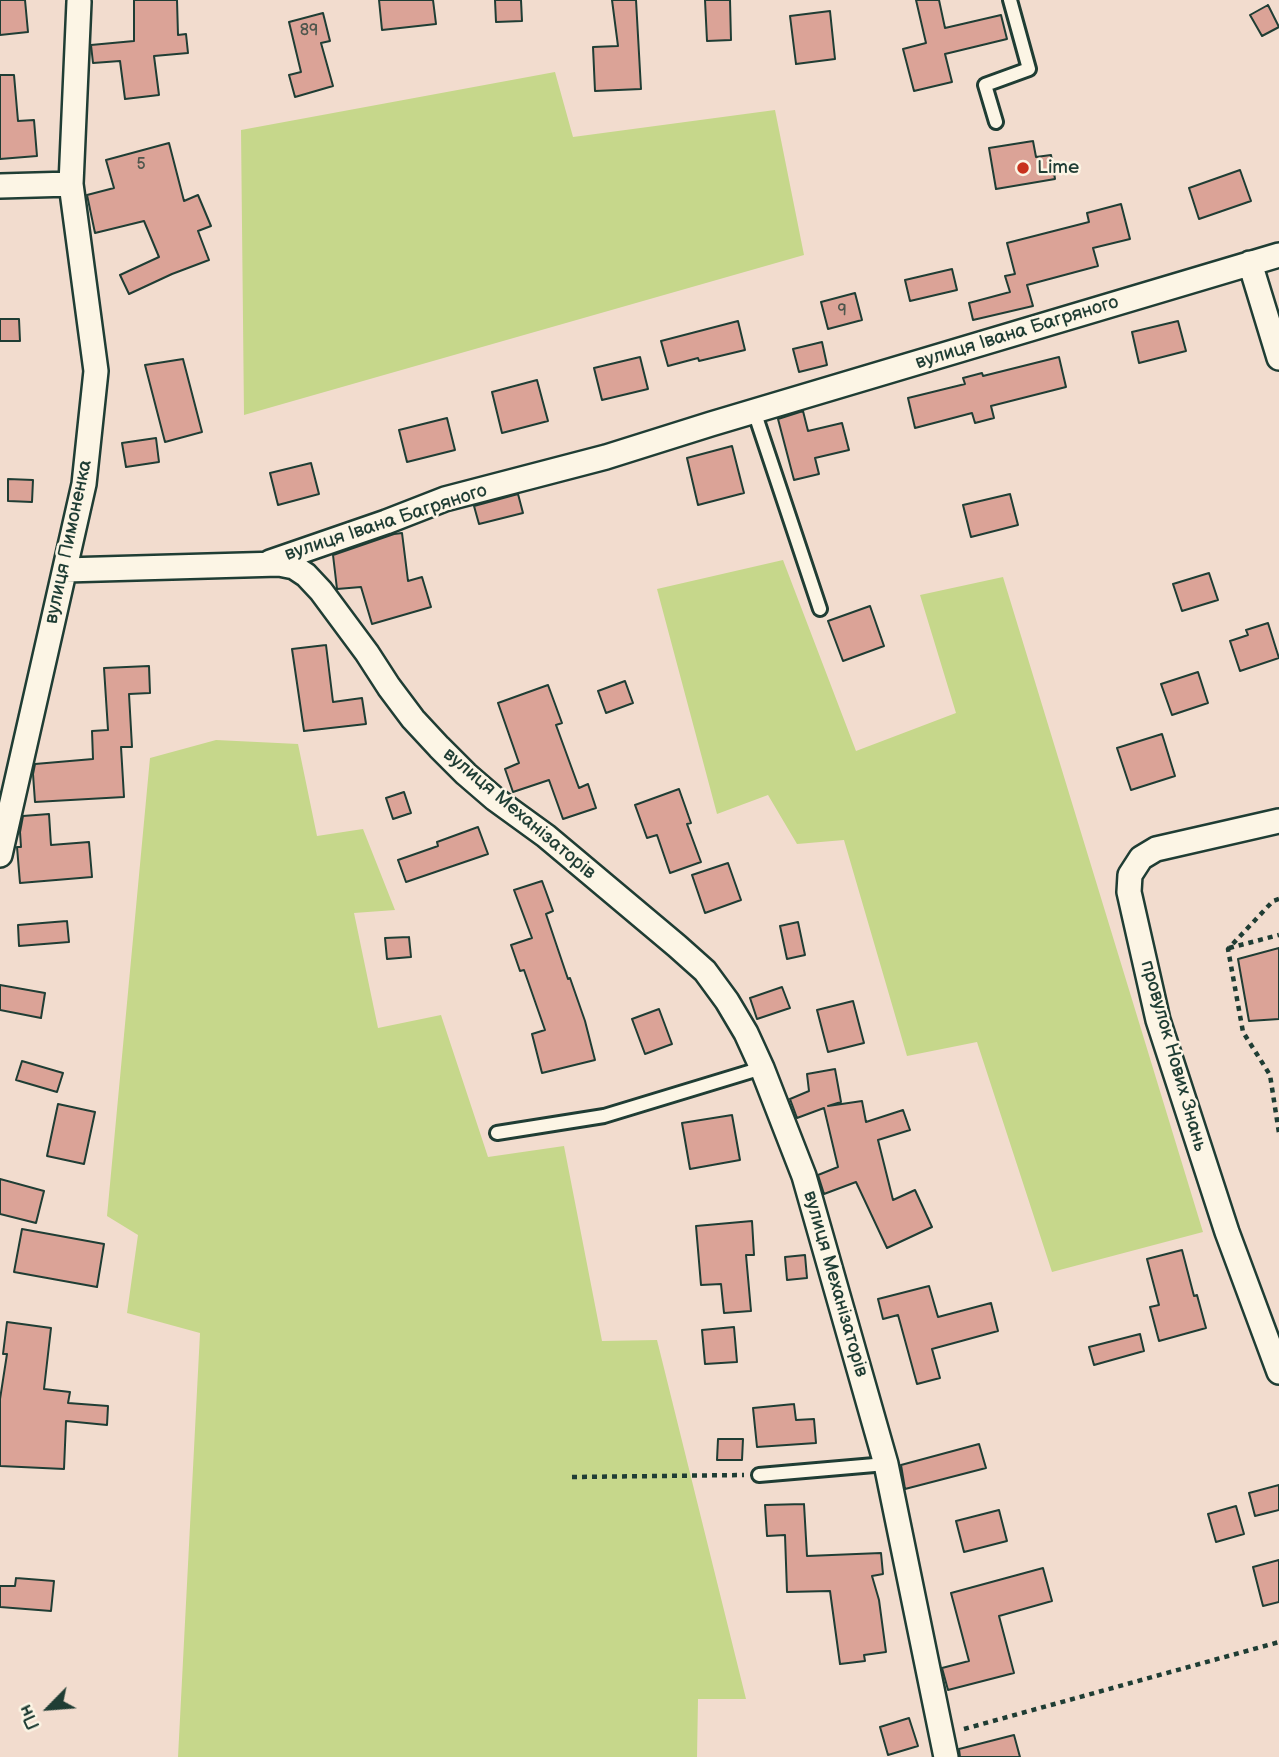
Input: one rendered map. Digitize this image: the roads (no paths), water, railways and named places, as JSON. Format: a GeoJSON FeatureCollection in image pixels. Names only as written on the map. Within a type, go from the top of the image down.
{"type":"FeatureCollection","features":[{"type":"Feature","properties":{"kind":"street","name":"вулиця Пимоненка"},"geometry":{"type":"LineString","coordinates":[[0,855],[84,484],[96,370],[71,184],[80,1]]}},
{"type":"Feature","properties":{"kind":"street"},"geometry":{"type":"LineString","coordinates":[[0,187],[71,184]]}},
{"type":"Feature","properties":{"kind":"street","name":"вулиця Івана Багряного"},"geometry":{"type":"LineString","coordinates":[[260,565],[445,499],[582,464],[1279,255]]}},
{"type":"Feature","properties":{"kind":"street"},"geometry":{"type":"LineString","coordinates":[[1250,263],[1279,358]]}},
{"type":"Feature","properties":{"kind":"street"},"geometry":{"type":"LineString","coordinates":[[316,546],[309,554],[307,564],[310,575],[321,591]]}},
{"type":"Feature","properties":{"kind":"street","name":"вулиця Механізаторів"},"geometry":{"type":"LineString","coordinates":[[65,570],[279,564],[294,567],[321,591],[413,719],[457,765],[495,799],[564,851],[705,971],[746,1033],[804,1176],[886,1464],[944,1746]]}},
{"type":"Feature","properties":{"kind":"street","name":"провулок Нових Знань"},"geometry":{"type":"LineString","coordinates":[[1279,821],[1156,849],[1141,858],[1130,875],[1129,892],[1158,1020],[1227,1231],[1279,1371]]}},
{"type":"Feature","properties":{"kind":"lane"},"geometry":{"type":"LineString","coordinates":[[996,122],[985,85],[1029,69],[1010,0]]}},
{"type":"Feature","properties":{"kind":"lane"},"geometry":{"type":"LineString","coordinates":[[754,411],[820,609]]}},
{"type":"Feature","properties":{"kind":"lane"},"geometry":{"type":"LineString","coordinates":[[497,1133],[604,1116],[762,1068]]}},
{"type":"Feature","properties":{"kind":"lane"},"geometry":{"type":"LineString","coordinates":[[759,1475],[886,1464]]}},
{"type":"Feature","properties":{"kind":"place","name":"Lime"},"geometry":{"type":"Point","coordinates":[1023,168]}}]}
